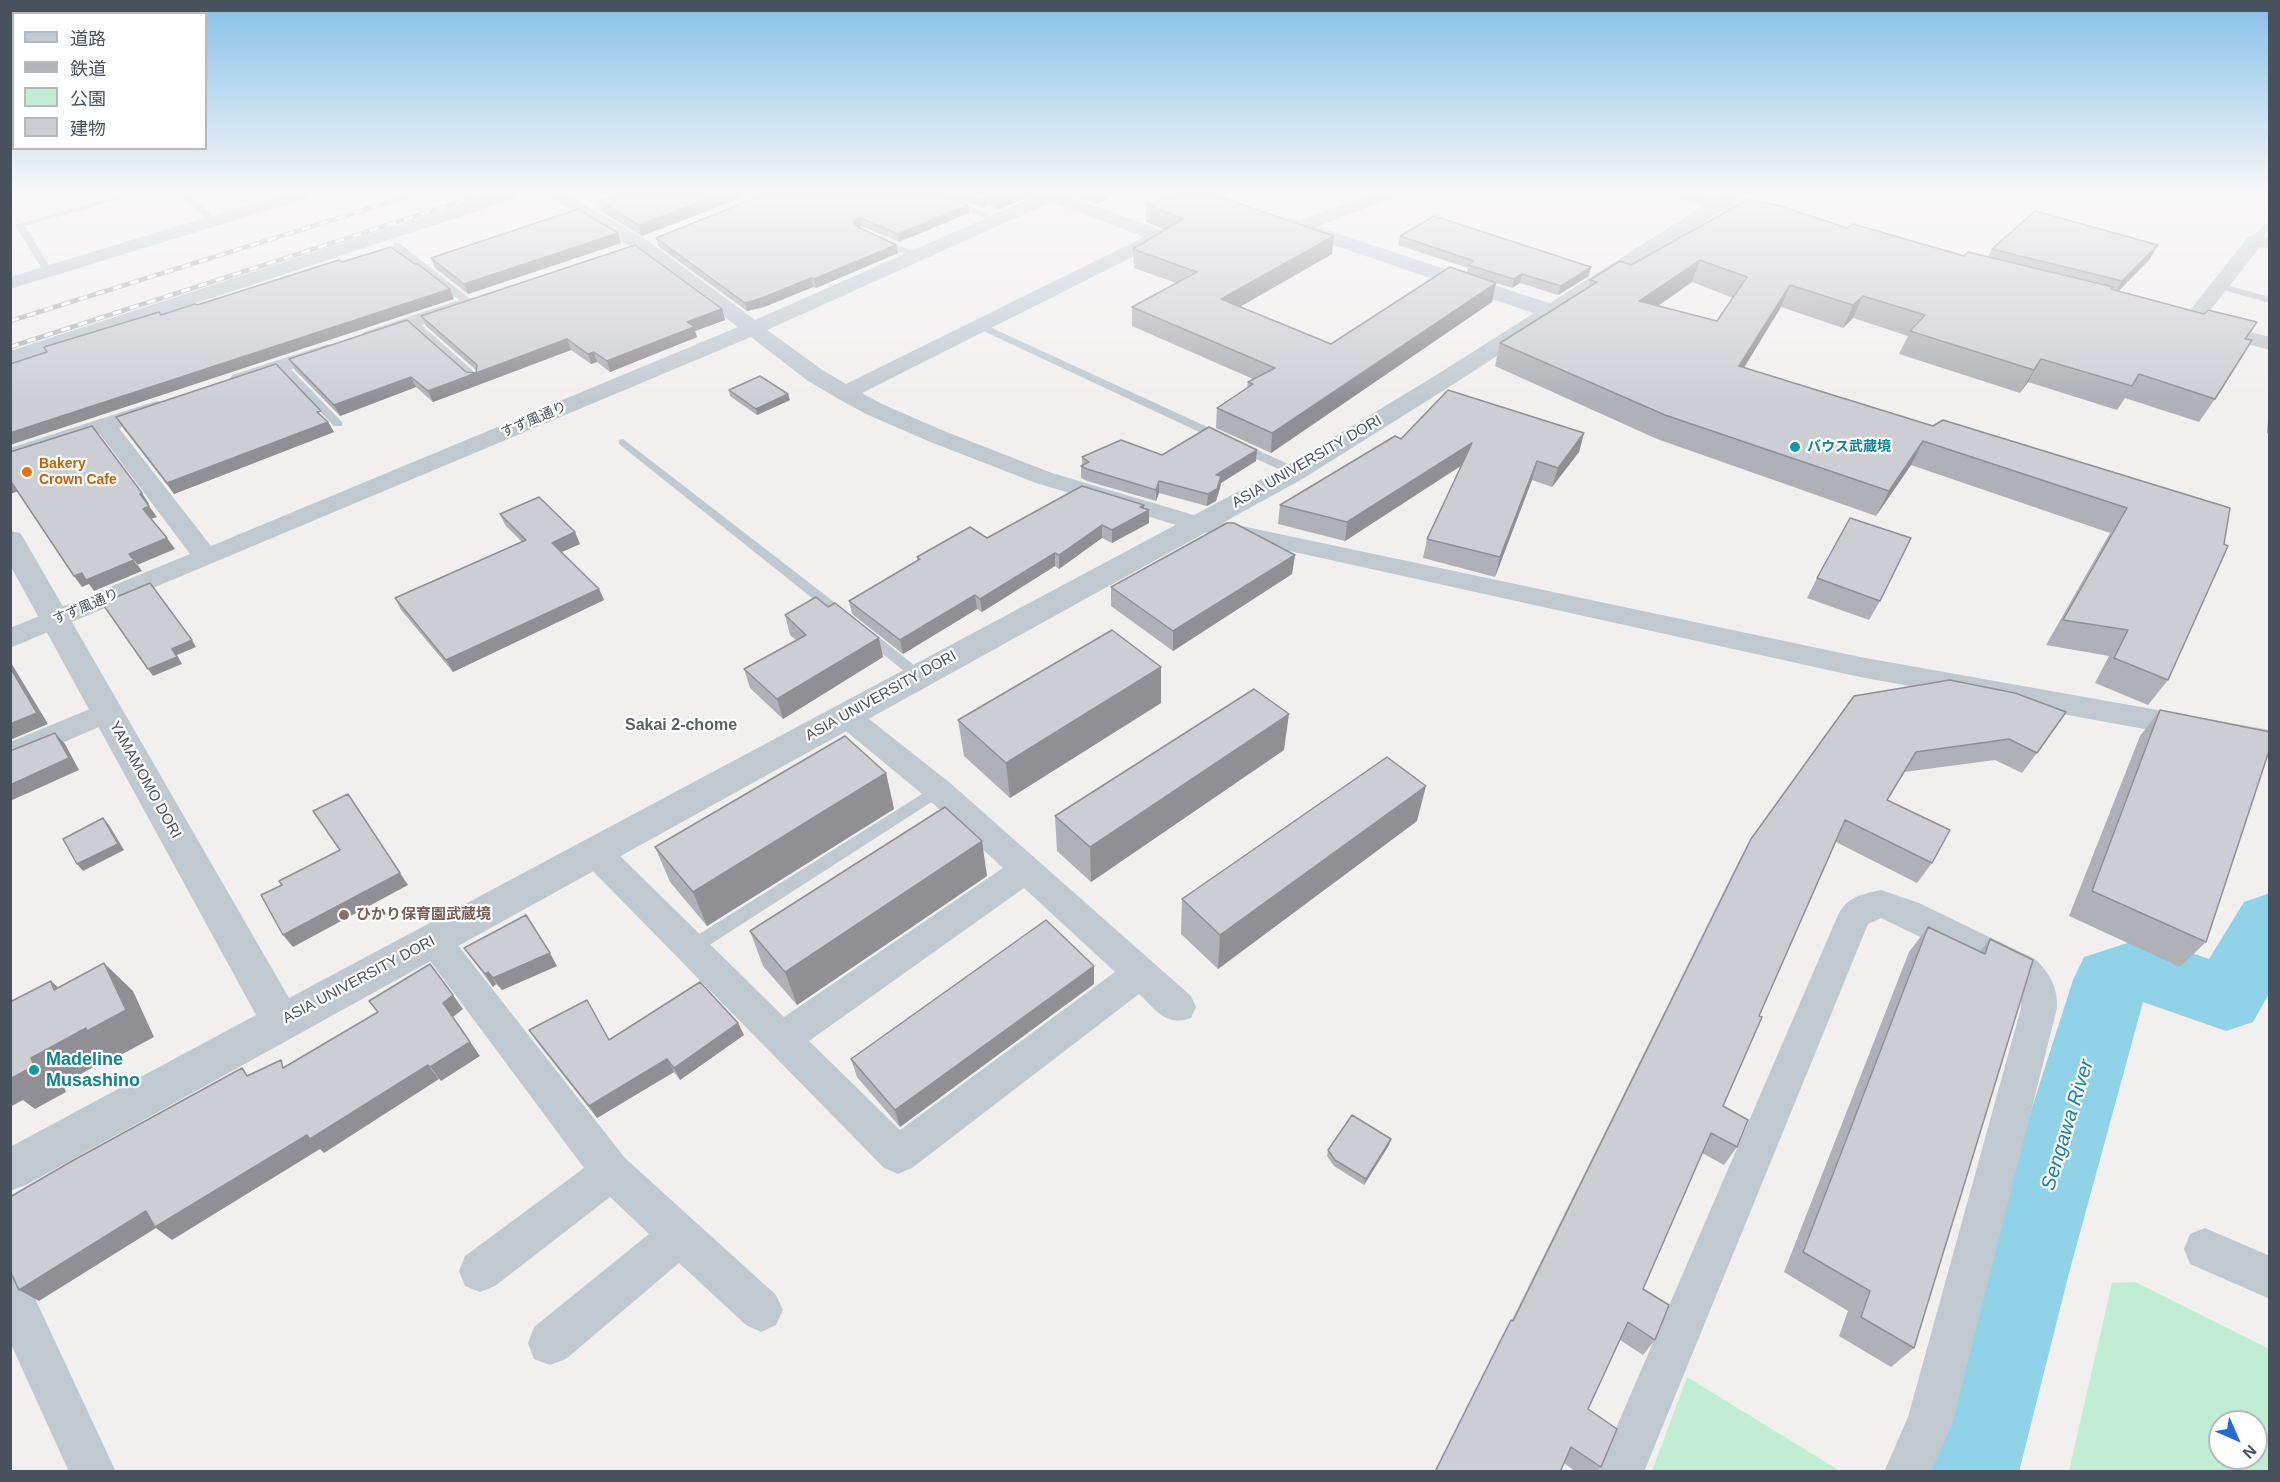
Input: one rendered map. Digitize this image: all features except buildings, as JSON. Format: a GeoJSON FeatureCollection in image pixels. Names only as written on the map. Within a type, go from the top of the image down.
{"type":"FeatureCollection","features":[{"type":"Feature","properties":{"kind":"main road"},"geometry":{"type":"LineString","coordinates":[[1407,263],[1550,311]]}},
{"type":"Feature","properties":{"kind":"street"},"geometry":{"type":"LineString","coordinates":[[10,283],[77,263]]}},
{"type":"Feature","properties":{"kind":"street"},"geometry":{"type":"LineString","coordinates":[[10,358],[300,263]]}},
{"type":"Feature","properties":{"kind":"street"},"geometry":{"type":"LineString","coordinates":[[666,263],[816,376],[845,393],[936,436],[1044,478],[1199,524],[1860,667],[2270,741]]}},
{"type":"Feature","properties":{"kind":"street","name":"すず風通り"},"geometry":{"type":"LineString","coordinates":[[10,639],[754,328],[900,263]]}},
{"type":"Feature","properties":{"kind":"street"},"geometry":{"type":"LineString","coordinates":[[845,393],[1107,263]]}},
{"type":"Feature","properties":{"kind":"street","name":"ASIA UNIVERSITY DORI"},"geometry":{"type":"LineString","coordinates":[[10,1170],[1295,472],[1441,382],[1626,263]]}},
{"type":"Feature","properties":{"kind":"street"},"geometry":{"type":"LineString","coordinates":[[2190,323],[2241,263]]}},
{"type":"Feature","properties":{"kind":"street"},"geometry":{"type":"LineString","coordinates":[[215,388],[490,296]]}},
{"type":"Feature","properties":{"kind":"street"},"geometry":{"type":"LineString","coordinates":[[2167,318],[2270,344]]}},
{"type":"Feature","properties":{"kind":"street"},"geometry":{"type":"LineString","coordinates":[[10,456],[182,399]]}},
{"type":"Feature","properties":{"kind":"street"},"geometry":{"type":"LineString","coordinates":[[105,425],[206,557]]}},
{"type":"Feature","properties":{"kind":"street","name":"YAMAMOMO DORI"},"geometry":{"type":"LineString","coordinates":[[10,539],[281,1022]]}},
{"type":"Feature","properties":{"kind":"street"},"geometry":{"type":"LineString","coordinates":[[10,755],[107,712]]}},
{"type":"Feature","properties":{"kind":"street"},"geometry":{"type":"LineString","coordinates":[[845,716],[938,790],[1024,871],[1178,1007]]}},
{"type":"Feature","properties":{"kind":"street"},"geometry":{"type":"LineString","coordinates":[[596,853],[898,1155],[1140,973]]}},
{"type":"Feature","properties":{"kind":"street"},"geometry":{"type":"LineString","coordinates":[[783,1038],[1024,871]]}},
{"type":"Feature","properties":{"kind":"street"},"geometry":{"type":"LineString","coordinates":[[1620,1472],[1855,915],[1865,907],[1881,904],[1907,913],[2024,970],[2036,981],[2040,996],[2039,1008],[1930,1422],[1907,1472]]}},
{"type":"Feature","properties":{"kind":"street"},"geometry":{"type":"LineString","coordinates":[[434,940],[611,1172],[761,1310]]}},
{"type":"Feature","properties":{"kind":"street"},"geometry":{"type":"LineString","coordinates":[[480,1271],[611,1172]]}},
{"type":"Feature","properties":{"kind":"street"},"geometry":{"type":"LineString","coordinates":[[550,1343],[679,1236]]}},
{"type":"Feature","properties":{"kind":"street"},"geometry":{"type":"LineString","coordinates":[[2205,1249],[2270,1278]]}},
{"type":"Feature","properties":{"kind":"street"},"geometry":{"type":"LineString","coordinates":[[10,1292],[93,1472]]}},
{"type":"Feature","properties":{"kind":"lane"},"geometry":{"type":"LineString","coordinates":[[42,263],[48,272]]}},
{"type":"Feature","properties":{"kind":"lane"},"geometry":{"type":"LineString","coordinates":[[419,263],[469,303]]}},
{"type":"Feature","properties":{"kind":"lane"},"geometry":{"type":"LineString","coordinates":[[2220,286],[2268,300]]}},
{"type":"Feature","properties":{"kind":"lane"},"geometry":{"type":"LineString","coordinates":[[412,322],[476,379]]}},
{"type":"Feature","properties":{"kind":"lane"},"geometry":{"type":"LineString","coordinates":[[981,326],[1295,472]]}},
{"type":"Feature","properties":{"kind":"lane"},"geometry":{"type":"LineString","coordinates":[[282,366],[338,424]]}},
{"type":"Feature","properties":{"kind":"lane"},"geometry":{"type":"LineString","coordinates":[[623,441],[919,676]]}},
{"type":"Feature","properties":{"kind":"lane"},"geometry":{"type":"LineString","coordinates":[[691,948],[938,790]]}},
{"type":"Feature","properties":{"kind":"green space"},"geometry":{"type":"Polygon","coordinates":[[[2135,1282],[2269,1349],[2269,1471],[2069,1471],[2112,1283],[2135,1282]]]}},
{"type":"Feature","properties":{"kind":"green space"},"geometry":{"type":"Polygon","coordinates":[[[1687,1377],[1840,1471],[1652,1471],[1687,1377]]]}},
{"type":"Feature","properties":{"kind":"waterway","name":"Sengawa River"},"geometry":{"type":"LineString","coordinates":[[1969,1472],[2024,1273],[2111,980],[2146,969],[2226,998],[2270,923]]}},
{"type":"Feature","properties":{"kind":"railway"},"geometry":{"type":"LineString","coordinates":[[10,321],[194,263]]}},
{"type":"Feature","properties":{"kind":"railway"},"geometry":{"type":"LineString","coordinates":[[10,347],[270,263]]}},
{"type":"Feature","properties":{"kind":"place","name":"バウス武蔵境"},"geometry":{"type":"Point","coordinates":[1795,447]}},
{"type":"Feature","properties":{"kind":"place","name":"Bakery Crown Cafe"},"geometry":{"type":"Point","coordinates":[27,472]}},
{"type":"Feature","properties":{"kind":"place","name":"ひかり保育園武蔵境"},"geometry":{"type":"Point","coordinates":[344,915]}},
{"type":"Feature","properties":{"kind":"place","name":"Madeline Musashino"},"geometry":{"type":"Point","coordinates":[34,1070]}},
{"type":"Feature","properties":{"kind":"district","name":"Sakai 2-chome"},"geometry":{"type":"Point","coordinates":[681,726]}}]}
